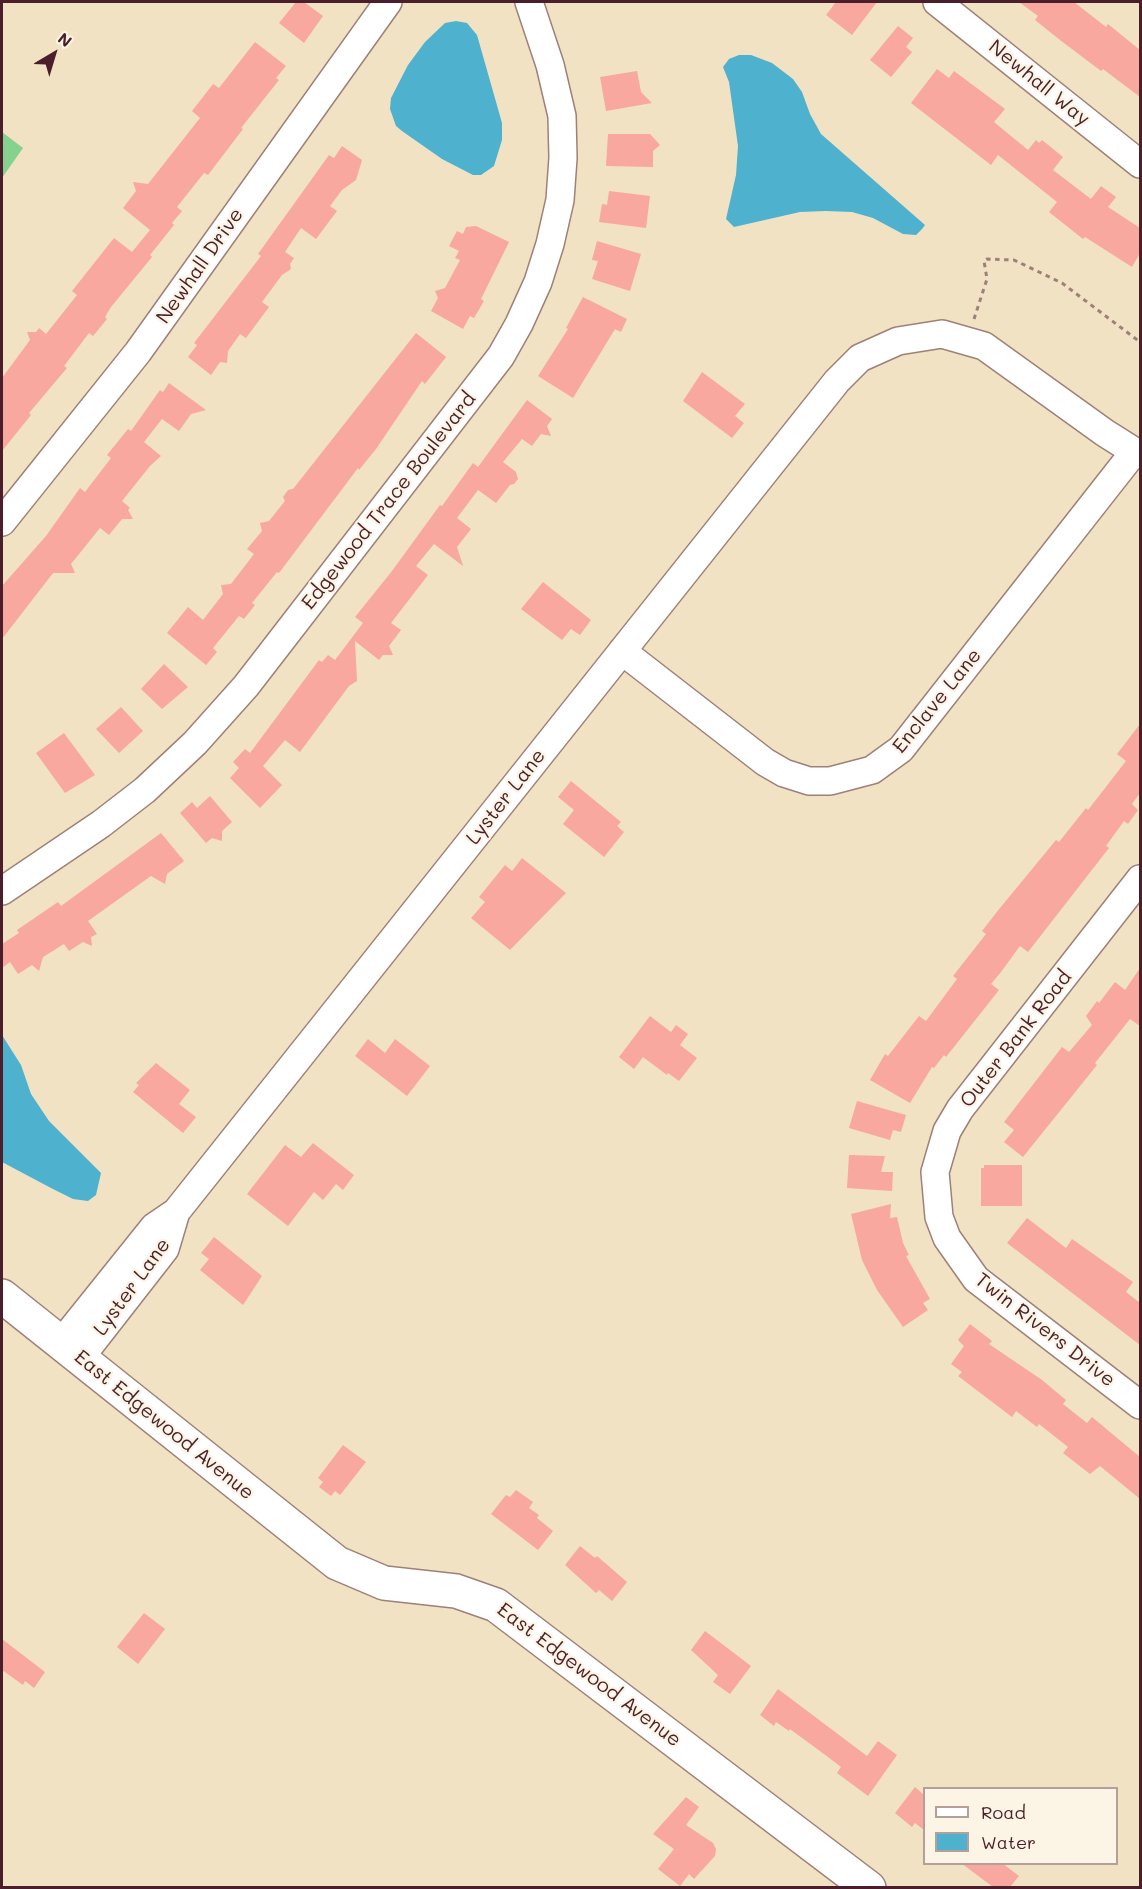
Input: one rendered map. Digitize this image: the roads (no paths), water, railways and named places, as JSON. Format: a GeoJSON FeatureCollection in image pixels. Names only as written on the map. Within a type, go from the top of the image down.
{"type":"FeatureCollection","features":[{"type":"Feature","properties":{"kind":"main road","name":"East Edgewood Avenue"},"geometry":{"type":"LineString","coordinates":[[2,1296],[338,1563],[384,1583],[456,1591],[496,1605],[869,1887]]}},
{"type":"Feature","properties":{"kind":"street","name":"Newhall Drive"},"geometry":{"type":"LineString","coordinates":[[2,522],[138,352],[388,2]]}},
{"type":"Feature","properties":{"kind":"street","name":"Edgewood Trace Boulevard"},"geometry":{"type":"LineString","coordinates":[[2,891],[101,824],[145,790],[195,743],[246,686],[501,356],[524,313],[550,244],[560,200],[563,158],[561,116],[550,65],[530,2]]}},
{"type":"Feature","properties":{"kind":"street","name":"Newhall Way"},"geometry":{"type":"LineString","coordinates":[[937,2],[1140,164]]}},
{"type":"Feature","properties":{"kind":"street","name":"Lyster Lane"},"geometry":{"type":"LineString","coordinates":[[71,1350],[154,1227],[176,1212],[837,381],[860,358],[897,341],[942,334],[984,346],[1010,362],[1137,454]]}},
{"type":"Feature","properties":{"kind":"street","name":"Enclave Lane"},"geometry":{"type":"LineString","coordinates":[[622,651],[765,762],[784,773],[809,782],[830,781],[872,770],[901,749],[1137,454]]}},
{"type":"Feature","properties":{"kind":"street","name":"Outer Bank Road"},"geometry":{"type":"LineString","coordinates":[[939,1217],[935,1172],[946,1131],[1140,879]]}},
{"type":"Feature","properties":{"kind":"street","name":"Twin Rivers Drive"},"geometry":{"type":"LineString","coordinates":[[939,1217],[946,1238],[976,1279],[1140,1405]]}},
{"type":"Feature","properties":{"kind":"water"},"geometry":{"type":"Polygon","coordinates":[[[456,21],[467,23],[477,35],[502,123],[502,140],[494,166],[481,175],[473,175],[442,159],[402,131],[396,126],[390,109],[391,98],[408,65],[425,42],[445,23],[456,21]]]}},
{"type":"Feature","properties":{"kind":"water"},"geometry":{"type":"Polygon","coordinates":[[[739,55],[751,55],[772,63],[793,79],[802,92],[821,134],[925,225],[922,229],[916,235],[903,234],[873,218],[852,212],[826,211],[800,212],[734,227],[726,219],[736,175],[738,146],[729,82],[723,67],[729,59],[739,55]]]}},
{"type":"Feature","properties":{"kind":"water"},"geometry":{"type":"Polygon","coordinates":[[[2,1035],[21,1065],[31,1094],[49,1121],[101,1173],[96,1195],[88,1201],[73,1199],[2,1162],[2,1035]]]}}]}
